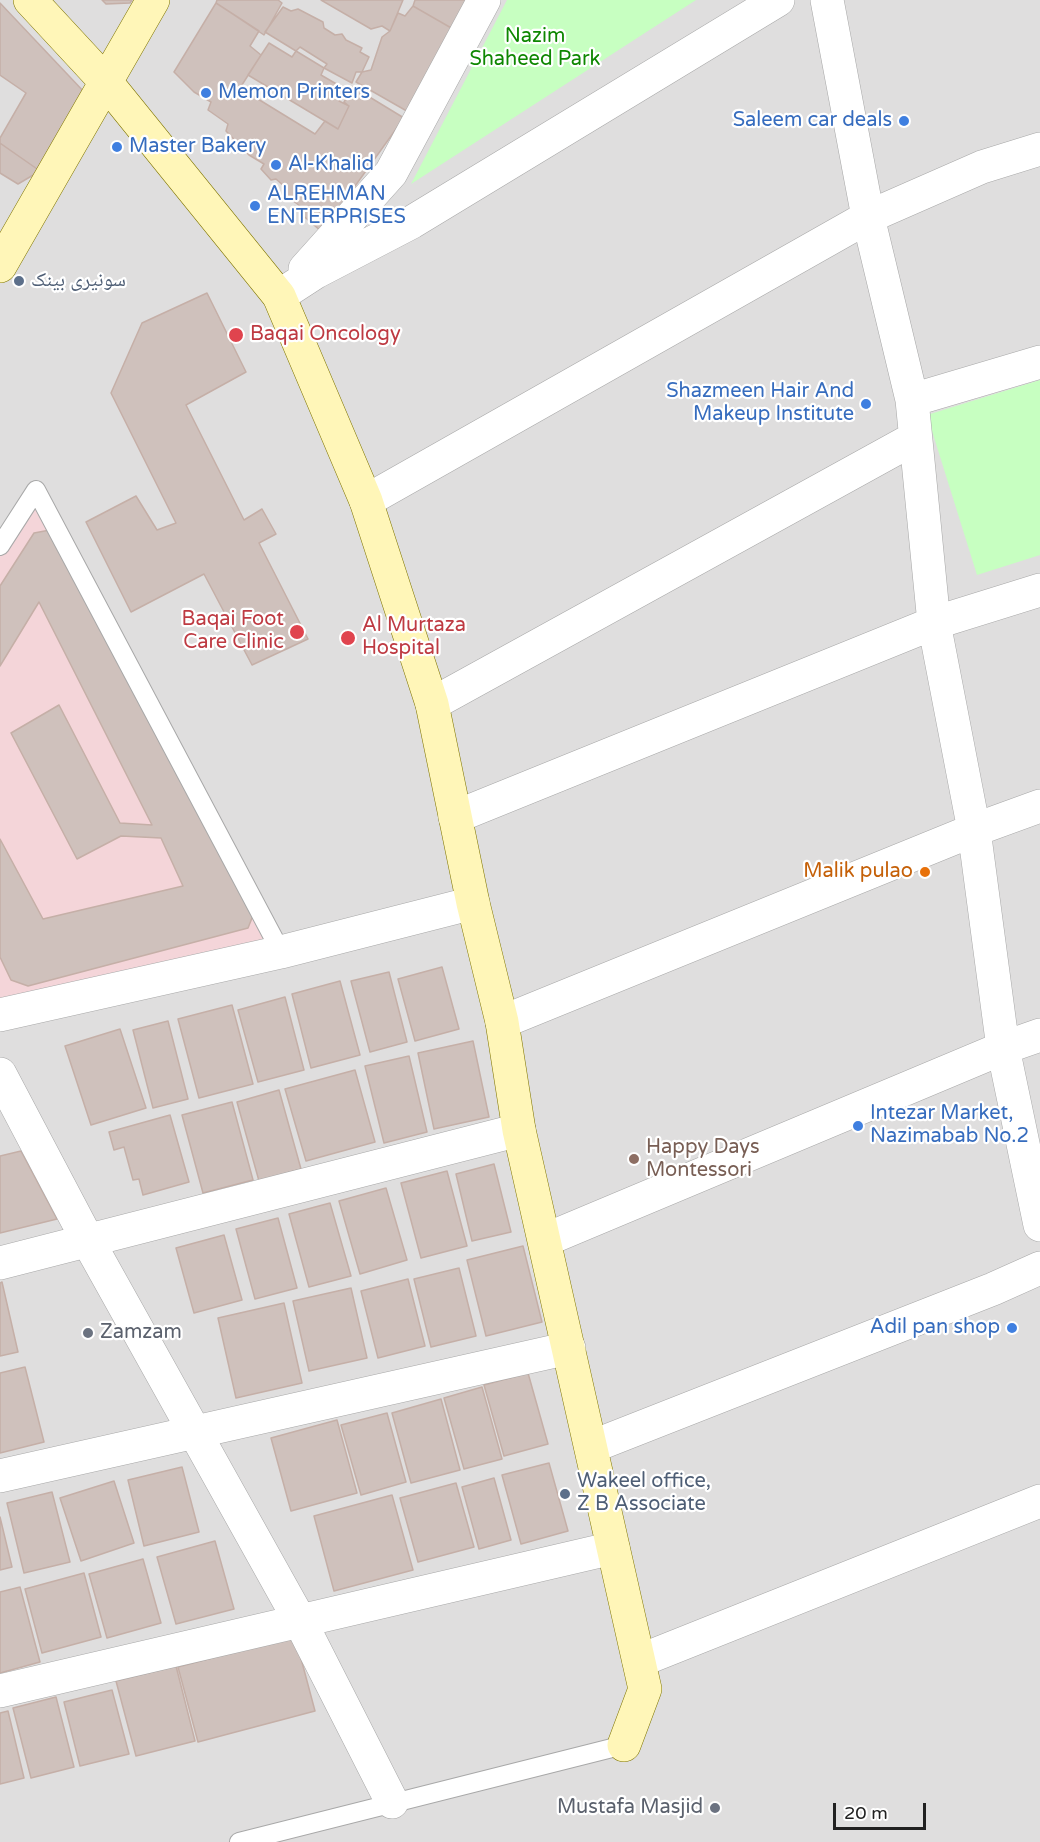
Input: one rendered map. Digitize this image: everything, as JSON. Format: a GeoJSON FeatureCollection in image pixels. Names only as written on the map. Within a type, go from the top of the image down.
{"type":"FeatureCollection","features":[{"type":"Feature","properties":{"kind":"street"},"geometry":{"type":"LineString","coordinates":[[30,0],[106,82],[279,296],[366,501],[432,704],[472,903],[502,1022],[519,1130],[645,1689],[624,1745]]}},
{"type":"Feature","properties":{"kind":"street"},"geometry":{"type":"LineString","coordinates":[[0,266],[153,0]]}},
{"type":"Feature","properties":{"kind":"street"},"geometry":{"type":"LineString","coordinates":[[279,296],[320,255],[391,173],[484,0]]}},
{"type":"Feature","properties":{"kind":"street"},"geometry":{"type":"LineString","coordinates":[[279,296],[316,272],[412,222],[778,0]]}},
{"type":"Feature","properties":{"kind":"street"},"geometry":{"type":"LineString","coordinates":[[827,0],[868,217],[912,400],[934,623],[974,830],[1003,1048],[1040,1225]]}},
{"type":"Feature","properties":{"kind":"street"},"geometry":{"type":"LineString","coordinates":[[366,501],[868,217],[982,167],[1040,149]]}},
{"type":"Feature","properties":{"kind":"street"},"geometry":{"type":"LineString","coordinates":[[912,400],[1040,362]]}},
{"type":"Feature","properties":{"kind":"street"},"geometry":{"type":"LineString","coordinates":[[432,704],[915,438]]}},
{"type":"Feature","properties":{"kind":"street"},"geometry":{"type":"LineString","coordinates":[[455,817],[934,623],[1040,590]]}},
{"type":"Feature","properties":{"kind":"street"},"geometry":{"type":"LineString","coordinates":[[502,1022],[974,830],[1040,806]]}},
{"type":"Feature","properties":{"kind":"street"},"geometry":{"type":"LineString","coordinates":[[0,1015],[281,952],[472,903]]}},
{"type":"Feature","properties":{"kind":"street"},"geometry":{"type":"LineString","coordinates":[[545,1240],[1003,1048],[1040,1035]]}},
{"type":"Feature","properties":{"kind":"street"},"geometry":{"type":"LineString","coordinates":[[0,1074],[88,1241],[300,1621],[392,1802]]}},
{"type":"Feature","properties":{"kind":"street"},"geometry":{"type":"LineString","coordinates":[[0,1263],[519,1130]]}},
{"type":"Feature","properties":{"kind":"street"},"geometry":{"type":"LineString","coordinates":[[591,1447],[961,1302],[1040,1268]]}},
{"type":"Feature","properties":{"kind":"street"},"geometry":{"type":"LineString","coordinates":[[0,1476],[569,1348]]}},
{"type":"Feature","properties":{"kind":"street"},"geometry":{"type":"LineString","coordinates":[[639,1661],[1040,1501]]}},
{"type":"Feature","properties":{"kind":"street"},"geometry":{"type":"LineString","coordinates":[[0,1691],[612,1548]]}},
{"type":"Feature","properties":{"kind":"lane"},"geometry":{"type":"LineString","coordinates":[[0,546],[36,490],[281,952]]}},
{"type":"Feature","properties":{"kind":"lane"},"geometry":{"type":"LineString","coordinates":[[239,1842],[624,1745]]}},
{"type":"Feature","properties":{"kind":"shaded area"},"geometry":{"type":"Polygon","coordinates":[[[0,0],[1040,0],[1040,1842],[0,1842],[0,0]]]}},
{"type":"Feature","properties":{"kind":"shaded area"},"geometry":{"type":"Polygon","coordinates":[[[36,490],[281,952],[0,1015],[0,546],[36,490]]]}},
{"type":"Feature","properties":{"kind":"green space","name":"Nazim Shaheed Park"},"geometry":{"type":"Polygon","coordinates":[[[507,0],[696,0],[411,184],[507,0]]]}},
{"type":"Feature","properties":{"kind":"green space"},"geometry":{"type":"Polygon","coordinates":[[[1040,380],[1040,555],[977,575],[927,415],[1040,380]]]}},
{"type":"Feature","properties":{"kind":"building"},"geometry":{"type":"Polygon","coordinates":[[[102,0],[132,0],[130,3],[106,4],[102,0]]]}},
{"type":"Feature","properties":{"kind":"building"},"geometry":{"type":"Polygon","coordinates":[[[217,0],[278,0],[282,3],[264,35],[216,3],[217,0]]]}},
{"type":"Feature","properties":{"kind":"building"},"geometry":{"type":"Polygon","coordinates":[[[321,0],[403,0],[390,31],[382,26],[371,29],[321,0]]]}},
{"type":"Feature","properties":{"kind":"building"},"geometry":{"type":"Polygon","coordinates":[[[415,0],[472,0],[460,33],[413,6],[415,0]]]}},
{"type":"Feature","properties":{"kind":"building"},"geometry":{"type":"Polygon","coordinates":[[[0,3],[86,94],[40,171],[0,143],[0,138],[26,93],[0,75],[0,3]]]}},
{"type":"Feature","properties":{"kind":"building"},"geometry":{"type":"Polygon","coordinates":[[[216,3],[259,31],[250,46],[261,55],[240,88],[315,134],[325,121],[338,129],[349,106],[344,102],[353,87],[404,118],[322,232],[300,213],[305,210],[283,193],[285,187],[276,179],[271,180],[261,169],[264,164],[249,155],[226,131],[228,124],[208,110],[211,102],[194,92],[174,72],[216,3]]]}},
{"type":"Feature","properties":{"kind":"building"},"geometry":{"type":"Polygon","coordinates":[[[413,6],[460,33],[412,114],[356,82],[362,72],[371,70],[382,37],[390,31],[398,13],[405,16],[413,6]]]}},
{"type":"Feature","properties":{"kind":"building"},"geometry":{"type":"Polygon","coordinates":[[[283,7],[291,11],[298,9],[323,22],[324,28],[335,35],[342,34],[346,40],[362,48],[360,52],[369,57],[362,72],[356,72],[352,83],[324,68],[327,64],[300,47],[296,51],[265,32],[283,7]]]}},
{"type":"Feature","properties":{"kind":"building"},"geometry":{"type":"Polygon","coordinates":[[[269,43],[292,57],[296,51],[324,68],[321,75],[345,89],[339,101],[349,106],[338,129],[248,75],[269,43]]]}},
{"type":"Feature","properties":{"kind":"building"},"geometry":{"type":"Polygon","coordinates":[[[0,143],[40,171],[18,184],[0,173],[0,143]]]}},
{"type":"Feature","properties":{"kind":"building"},"geometry":{"type":"Polygon","coordinates":[[[207,293],[246,372],[186,405],[244,520],[262,509],[276,534],[259,543],[308,639],[252,665],[204,574],[131,612],[86,522],[136,496],[157,530],[176,523],[111,393],[142,323],[207,293]]]}},
{"type":"Feature","properties":{"kind":"building"},"geometry":{"type":"Polygon","coordinates":[[[50,530],[254,913],[248,928],[28,986],[11,980],[0,957],[0,839],[43,919],[183,886],[161,838],[121,836],[77,859],[11,733],[59,705],[120,823],[152,825],[39,602],[0,666],[0,586],[34,533],[50,530]]]}},
{"type":"Feature","properties":{"kind":"building"},"geometry":{"type":"Polygon","coordinates":[[[442,967],[459,1029],[415,1041],[398,979],[442,967]]]}},
{"type":"Feature","properties":{"kind":"building"},"geometry":{"type":"Polygon","coordinates":[[[389,972],[407,1042],[370,1052],[351,981],[389,972]]]}},
{"type":"Feature","properties":{"kind":"building"},"geometry":{"type":"Polygon","coordinates":[[[340,981],[360,1055],[311,1068],[292,994],[340,981]]]}},
{"type":"Feature","properties":{"kind":"building"},"geometry":{"type":"Polygon","coordinates":[[[285,997],[304,1070],[258,1082],[238,1010],[285,997]]]}},
{"type":"Feature","properties":{"kind":"building"},"geometry":{"type":"Polygon","coordinates":[[[232,1005],[253,1084],[199,1098],[178,1019],[232,1005]]]}},
{"type":"Feature","properties":{"kind":"building"},"geometry":{"type":"Polygon","coordinates":[[[168,1021],[188,1099],[153,1108],[133,1030],[168,1021]]]}},
{"type":"Feature","properties":{"kind":"building"},"geometry":{"type":"Polygon","coordinates":[[[120,1029],[146,1108],[91,1125],[65,1046],[120,1029]]]}},
{"type":"Feature","properties":{"kind":"building"},"geometry":{"type":"Polygon","coordinates":[[[473,1041],[489,1117],[434,1129],[418,1053],[473,1041]]]}},
{"type":"Feature","properties":{"kind":"building"},"geometry":{"type":"Polygon","coordinates":[[[409,1056],[427,1132],[384,1143],[365,1066],[409,1056]]]}},
{"type":"Feature","properties":{"kind":"building"},"geometry":{"type":"Polygon","coordinates":[[[355,1070],[375,1142],[306,1161],[285,1089],[355,1070]]]}},
{"type":"Feature","properties":{"kind":"building"},"geometry":{"type":"Polygon","coordinates":[[[279,1090],[301,1169],[259,1181],[237,1102],[279,1090]]]}},
{"type":"Feature","properties":{"kind":"building"},"geometry":{"type":"Polygon","coordinates":[[[232,1102],[253,1180],[203,1193],[182,1115],[232,1102]]]}},
{"type":"Feature","properties":{"kind":"building"},"geometry":{"type":"Polygon","coordinates":[[[170,1115],[189,1182],[143,1195],[139,1179],[133,1180],[124,1147],[114,1150],[109,1132],[170,1115]]]}},
{"type":"Feature","properties":{"kind":"building"},"geometry":{"type":"Polygon","coordinates":[[[21,1151],[57,1219],[0,1233],[0,1156],[21,1151]]]}},
{"type":"Feature","properties":{"kind":"building"},"geometry":{"type":"Polygon","coordinates":[[[494,1164],[511,1232],[472,1241],[456,1174],[494,1164]]]}},
{"type":"Feature","properties":{"kind":"building"},"geometry":{"type":"Polygon","coordinates":[[[447,1171],[467,1246],[421,1258],[401,1183],[447,1171]]]}},
{"type":"Feature","properties":{"kind":"building"},"geometry":{"type":"Polygon","coordinates":[[[386,1188],[407,1260],[360,1274],[339,1201],[386,1188]]]}},
{"type":"Feature","properties":{"kind":"building"},"geometry":{"type":"Polygon","coordinates":[[[330,1203],[351,1276],[309,1287],[289,1214],[330,1203]]]}},
{"type":"Feature","properties":{"kind":"building"},"geometry":{"type":"Polygon","coordinates":[[[278,1218],[297,1288],[255,1299],[236,1229],[278,1218]]]}},
{"type":"Feature","properties":{"kind":"building"},"geometry":{"type":"Polygon","coordinates":[[[224,1235],[242,1300],[194,1313],[176,1248],[224,1235]]]}},
{"type":"Feature","properties":{"kind":"building"},"geometry":{"type":"Polygon","coordinates":[[[523,1246],[542,1322],[486,1336],[467,1260],[523,1246]]]}},
{"type":"Feature","properties":{"kind":"building"},"geometry":{"type":"Polygon","coordinates":[[[459,1268],[476,1336],[431,1347],[414,1279],[459,1268]]]}},
{"type":"Feature","properties":{"kind":"building"},"geometry":{"type":"Polygon","coordinates":[[[408,1279],[425,1346],[378,1358],[361,1291],[408,1279]]]}},
{"type":"Feature","properties":{"kind":"building"},"geometry":{"type":"Polygon","coordinates":[[[2,1282],[18,1352],[0,1356],[0,1283],[2,1282]]]}},
{"type":"Feature","properties":{"kind":"building"},"geometry":{"type":"Polygon","coordinates":[[[351,1288],[367,1358],[309,1371],[293,1301],[351,1288]]]}},
{"type":"Feature","properties":{"kind":"building"},"geometry":{"type":"Polygon","coordinates":[[[284,1303],[302,1383],[236,1398],[218,1318],[284,1303]]]}},
{"type":"Feature","properties":{"kind":"building"},"geometry":{"type":"Polygon","coordinates":[[[25,1367],[44,1442],[0,1453],[0,1373],[25,1367]]]}},
{"type":"Feature","properties":{"kind":"building"},"geometry":{"type":"Polygon","coordinates":[[[528,1373],[548,1444],[504,1456],[484,1385],[528,1373]]]}},
{"type":"Feature","properties":{"kind":"building"},"geometry":{"type":"Polygon","coordinates":[[[482,1387],[502,1459],[464,1469],[444,1398],[482,1387]]]}},
{"type":"Feature","properties":{"kind":"building"},"geometry":{"type":"Polygon","coordinates":[[[441,1399],[460,1470],[411,1483],[392,1413],[441,1399]]]}},
{"type":"Feature","properties":{"kind":"building"},"geometry":{"type":"Polygon","coordinates":[[[387,1413],[406,1482],[361,1495],[341,1425],[387,1413]]]}},
{"type":"Feature","properties":{"kind":"building"},"geometry":{"type":"Polygon","coordinates":[[[337,1420],[357,1493],[291,1511],[271,1438],[337,1420]]]}},
{"type":"Feature","properties":{"kind":"building"},"geometry":{"type":"Polygon","coordinates":[[[549,1463],[568,1531],[521,1544],[502,1475],[549,1463]]]}},
{"type":"Feature","properties":{"kind":"building"},"geometry":{"type":"Polygon","coordinates":[[[182,1467],[199,1532],[144,1546],[128,1480],[182,1467]]]}},
{"type":"Feature","properties":{"kind":"building"},"geometry":{"type":"Polygon","coordinates":[[[494,1478],[511,1540],[479,1549],[462,1487],[494,1478]]]}},
{"type":"Feature","properties":{"kind":"building"},"geometry":{"type":"Polygon","coordinates":[[[114,1481],[134,1543],[81,1561],[60,1498],[114,1481]]]}},
{"type":"Feature","properties":{"kind":"building"},"geometry":{"type":"Polygon","coordinates":[[[456,1483],[474,1547],[418,1562],[400,1498],[456,1483]]]}},
{"type":"Feature","properties":{"kind":"building"},"geometry":{"type":"Polygon","coordinates":[[[52,1492],[70,1562],[24,1573],[7,1503],[52,1492]]]}},
{"type":"Feature","properties":{"kind":"building"},"geometry":{"type":"Polygon","coordinates":[[[392,1495],[413,1570],[334,1591],[314,1516],[392,1495]]]}},
{"type":"Feature","properties":{"kind":"building"},"geometry":{"type":"Polygon","coordinates":[[[0,1517],[12,1567],[0,1570],[0,1517]]]}},
{"type":"Feature","properties":{"kind":"building"},"geometry":{"type":"Polygon","coordinates":[[[215,1541],[234,1609],[176,1624],[157,1557],[215,1541]]]}},
{"type":"Feature","properties":{"kind":"building"},"geometry":{"type":"Polygon","coordinates":[[[143,1559],[161,1623],[107,1638],[89,1574],[143,1559]]]}},
{"type":"Feature","properties":{"kind":"building"},"geometry":{"type":"Polygon","coordinates":[[[84,1573],[101,1637],[42,1653],[25,1589],[84,1573]]]}},
{"type":"Feature","properties":{"kind":"building"},"geometry":{"type":"Polygon","coordinates":[[[20,1587],[40,1662],[0,1673],[0,1592],[20,1587]]]}},
{"type":"Feature","properties":{"kind":"building"},"geometry":{"type":"Polygon","coordinates":[[[295,1636],[315,1711],[198,1742],[178,1667],[295,1636]]]}},
{"type":"Feature","properties":{"kind":"building"},"geometry":{"type":"Polygon","coordinates":[[[176,1666],[195,1741],[136,1756],[116,1681],[176,1666]]]}},
{"type":"Feature","properties":{"kind":"building"},"geometry":{"type":"Polygon","coordinates":[[[112,1690],[129,1754],[80,1766],[64,1702],[112,1690]]]}},
{"type":"Feature","properties":{"kind":"building"},"geometry":{"type":"Polygon","coordinates":[[[56,1697],[74,1767],[31,1778],[13,1708],[56,1697]]]}},
{"type":"Feature","properties":{"kind":"building"},"geometry":{"type":"Polygon","coordinates":[[[8,1711],[24,1778],[0,1784],[0,1713],[8,1711]]]}},
{"type":"Feature","properties":{"kind":"place","name":"Memon Printers"},"geometry":{"type":"Point","coordinates":[206,93]}},
{"type":"Feature","properties":{"kind":"place","name":"Saleem car deals"},"geometry":{"type":"Point","coordinates":[904,121]}},
{"type":"Feature","properties":{"kind":"place","name":"Master Bakery"},"geometry":{"type":"Point","coordinates":[117,147]}},
{"type":"Feature","properties":{"kind":"place","name":"Al-Khalid"},"geometry":{"type":"Point","coordinates":[276,165]}},
{"type":"Feature","properties":{"kind":"place","name":"ALREHMAN ENTERPRISES"},"geometry":{"type":"Point","coordinates":[255,206]}},
{"type":"Feature","properties":{"kind":"place","name":"سونیری بینک"},"geometry":{"type":"Point","coordinates":[19,281]}},
{"type":"Feature","properties":{"kind":"place","name":"Baqai Oncology"},"geometry":{"type":"Point","coordinates":[236,335]}},
{"type":"Feature","properties":{"kind":"place","name":"Shazmeen Hair And Makeup Institute"},"geometry":{"type":"Point","coordinates":[866,404]}},
{"type":"Feature","properties":{"kind":"place","name":"Baqai Foot Care Clinic"},"geometry":{"type":"Point","coordinates":[297,632]}},
{"type":"Feature","properties":{"kind":"place","name":"Al Murtaza Hospital"},"geometry":{"type":"Point","coordinates":[348,638]}},
{"type":"Feature","properties":{"kind":"place","name":"Malik pulao"},"geometry":{"type":"Point","coordinates":[925,872]}},
{"type":"Feature","properties":{"kind":"place","name":"Intezar Market, Nazimabab No.2"},"geometry":{"type":"Point","coordinates":[858,1126]}},
{"type":"Feature","properties":{"kind":"place","name":"Happy Days Montessori"},"geometry":{"type":"Point","coordinates":[634,1159]}},
{"type":"Feature","properties":{"kind":"place","name":"Adil pan shop"},"geometry":{"type":"Point","coordinates":[1012,1328]}},
{"type":"Feature","properties":{"kind":"place","name":"Zamzam"},"geometry":{"type":"Point","coordinates":[88,1333]}},
{"type":"Feature","properties":{"kind":"place","name":"Wakeel office, Z B Associate"},"geometry":{"type":"Point","coordinates":[565,1494]}},
{"type":"Feature","properties":{"kind":"place","name":"Mustafa Masjid"},"geometry":{"type":"Point","coordinates":[715,1808]}}]}
